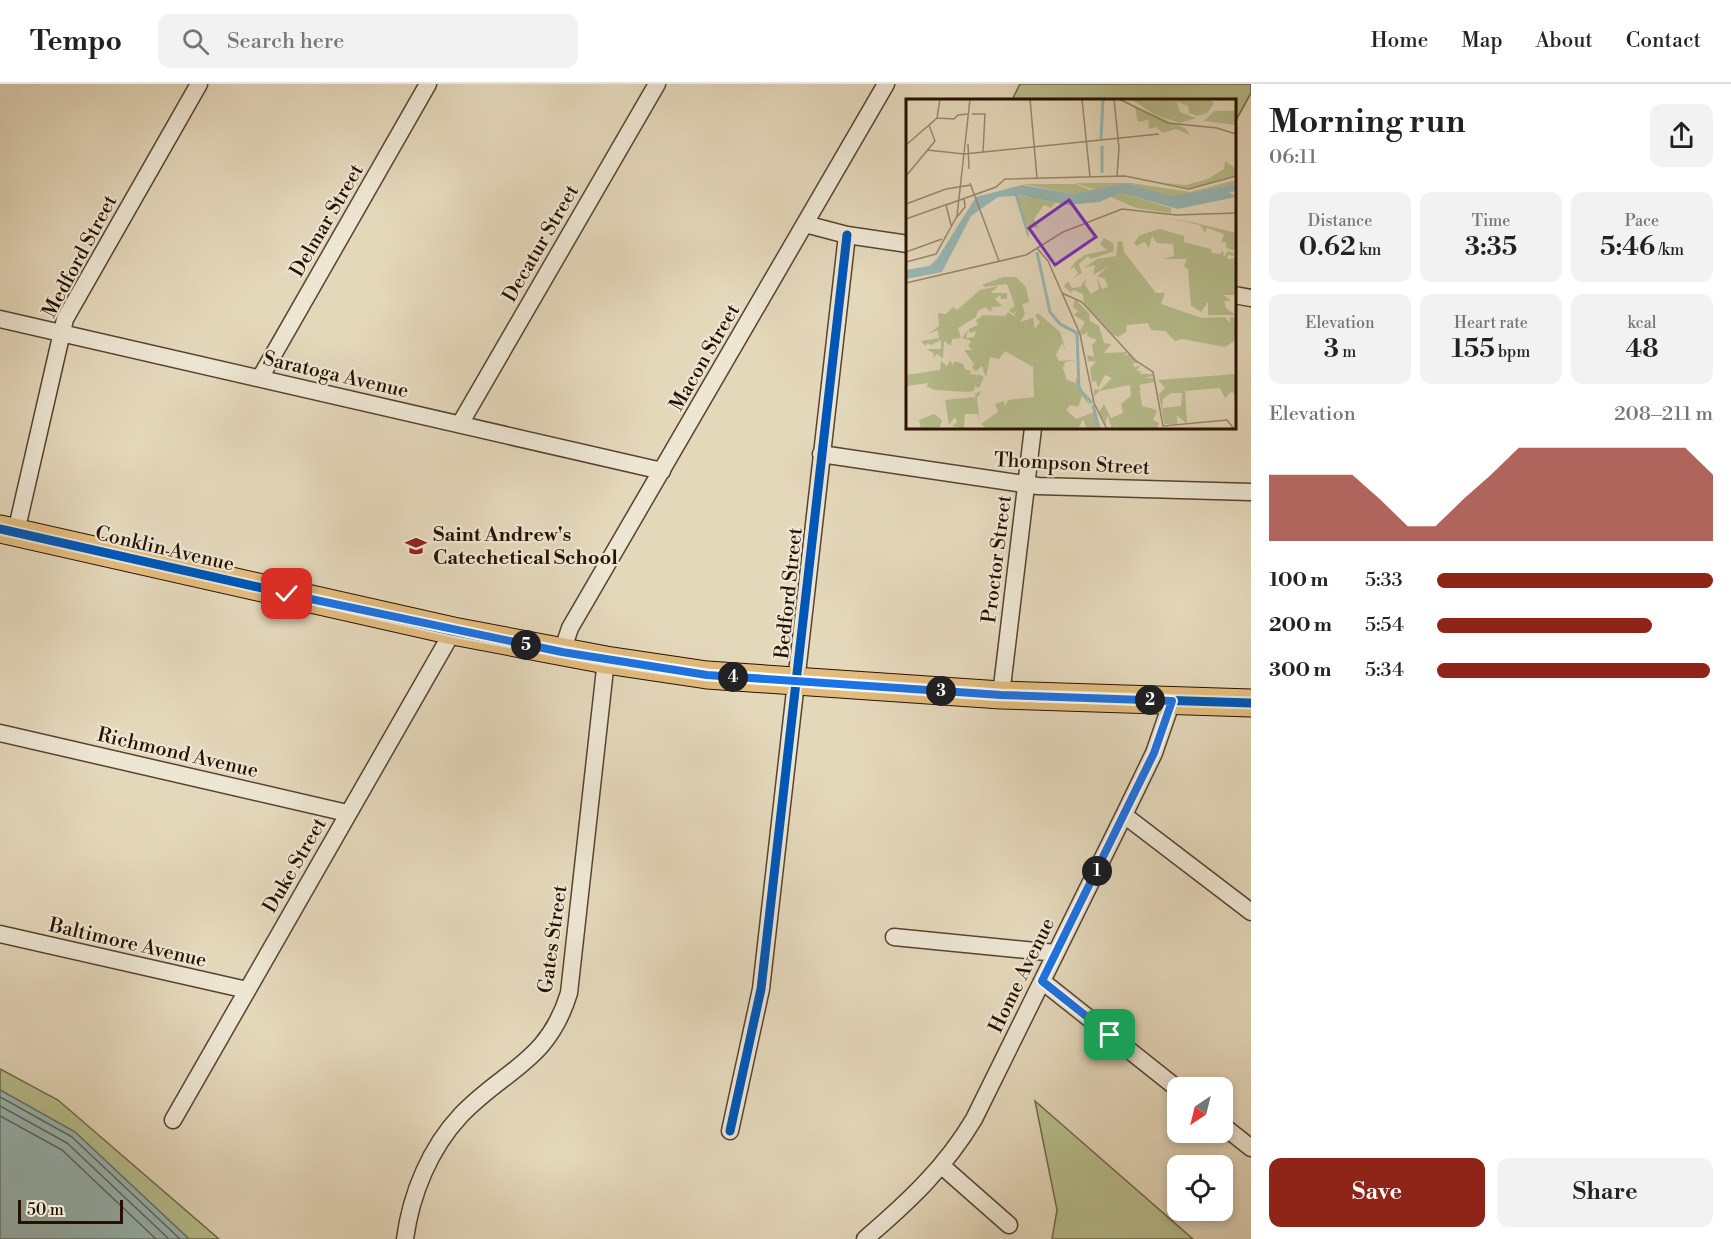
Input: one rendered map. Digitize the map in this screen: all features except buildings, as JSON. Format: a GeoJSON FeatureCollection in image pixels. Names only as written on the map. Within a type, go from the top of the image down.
{"type":"FeatureCollection","features":[{"type":"Feature","properties":{"kind":"main road","name":"Conklin Avenue"},"geometry":{"type":"LineString","coordinates":[[8,531],[453,631],[606,660],[707,675],[1001,695],[1251,703]]}},
{"type":"Feature","properties":{"kind":"street","name":"Medford Street"},"geometry":{"type":"LineString","coordinates":[[8,531],[65,319],[199,84]]}},
{"type":"Feature","properties":{"kind":"street","name":"Delmar Street"},"geometry":{"type":"LineString","coordinates":[[260,378],[428,84]]}},
{"type":"Feature","properties":{"kind":"street","name":"Decatur Street"},"geometry":{"type":"LineString","coordinates":[[460,424],[657,84]]}},
{"type":"Feature","properties":{"kind":"street","name":"Macon Street"},"geometry":{"type":"LineString","coordinates":[[562,652],[570,628],[886,84]]}},
{"type":"Feature","properties":{"kind":"street"},"geometry":{"type":"LineString","coordinates":[[805,224],[847,235],[906,244]]}},
{"type":"Feature","properties":{"kind":"street","name":"Bedford Street"},"geometry":{"type":"LineString","coordinates":[[730,1131],[758,1010],[847,235]]}},
{"type":"Feature","properties":{"kind":"street"},"geometry":{"type":"LineString","coordinates":[[1236,295],[1251,298]]}},
{"type":"Feature","properties":{"kind":"street","name":"Saratoga Avenue"},"geometry":{"type":"LineString","coordinates":[[0,319],[662,471]]}},
{"type":"Feature","properties":{"kind":"street","name":"Proctor Street"},"geometry":{"type":"LineString","coordinates":[[1001,695],[1033,429]]}},
{"type":"Feature","properties":{"kind":"street","name":"Thompson Street"},"geometry":{"type":"LineString","coordinates":[[821,454],[1026,484],[1251,492]]}},
{"type":"Feature","properties":{"kind":"street","name":"Duke Street"},"geometry":{"type":"LineString","coordinates":[[173,1120],[453,631]]}},
{"type":"Feature","properties":{"kind":"street","name":"Gates Street"},"geometry":{"type":"LineString","coordinates":[[405,1239],[408,1217],[423,1173],[445,1134],[462,1114],[535,1055],[551,1035],[563,1013],[569,993],[606,660]]}},
{"type":"Feature","properties":{"kind":"street","name":"Home Avenue"},"geometry":{"type":"LineString","coordinates":[[864,1239],[911,1199],[942,1166],[974,1119],[1154,753],[1172,701]]}},
{"type":"Feature","properties":{"kind":"street","name":"Richmond Avenue"},"geometry":{"type":"LineString","coordinates":[[0,733],[348,813]]}},
{"type":"Feature","properties":{"kind":"street"},"geometry":{"type":"LineString","coordinates":[[1124,815],[1251,912]]}},
{"type":"Feature","properties":{"kind":"street","name":"Baltimore Avenue"},"geometry":{"type":"LineString","coordinates":[[0,934],[247,990]]}},
{"type":"Feature","properties":{"kind":"street"},"geometry":{"type":"LineString","coordinates":[[894,937],[1056,953]]}},
{"type":"Feature","properties":{"kind":"street"},"geometry":{"type":"LineString","coordinates":[[1042,981],[1167,1080]]}},
{"type":"Feature","properties":{"kind":"street"},"geometry":{"type":"LineString","coordinates":[[1233,1134],[1251,1148]]}},
{"type":"Feature","properties":{"kind":"street"},"geometry":{"type":"LineString","coordinates":[[942,1166],[1009,1225]]}},
{"type":"Feature","properties":{"kind":"green space"},"geometry":{"type":"Polygon","coordinates":[[[1020,84],[1251,84],[1251,93],[1236,120],[1236,99],[1012,99],[1020,84]]]}},
{"type":"Feature","properties":{"kind":"green space"},"geometry":{"type":"Polygon","coordinates":[[[0,1069],[58,1100],[219,1239],[189,1239],[75,1132],[0,1090],[0,1069]]]}},
{"type":"Feature","properties":{"kind":"green space"},"geometry":{"type":"Polygon","coordinates":[[[1035,1101],[1167,1216],[1167,1221],[1172,1221],[1193,1239],[1052,1239],[1057,1210],[1035,1101]]]}},
{"type":"Feature","properties":{"kind":"water"},"geometry":{"type":"Polygon","coordinates":[[[0,1090],[75,1132],[189,1239],[0,1239],[0,1090]]]}},
{"type":"Feature","properties":{"kind":"cycle path"},"geometry":{"type":"LineString","coordinates":[[730,1131],[761,989],[847,235]]}},
{"type":"Feature","properties":{"kind":"cycle path"},"geometry":{"type":"LineString","coordinates":[[0,529],[453,631],[606,660],[707,675],[1001,695],[1251,703]]}},
{"type":"Feature","properties":{"kind":"place","name":"Saint Andrew's Catechetical School"},"geometry":{"type":"Point","coordinates":[416,546]}},
{"type":"Feature","properties":{"kind":"route"},"geometry":{"type":"LineString","coordinates":[[287,594],[453,631],[606,660],[707,675],[1001,695],[1172,701],[1154,753],[1042,981],[1110,1035]]}}]}
